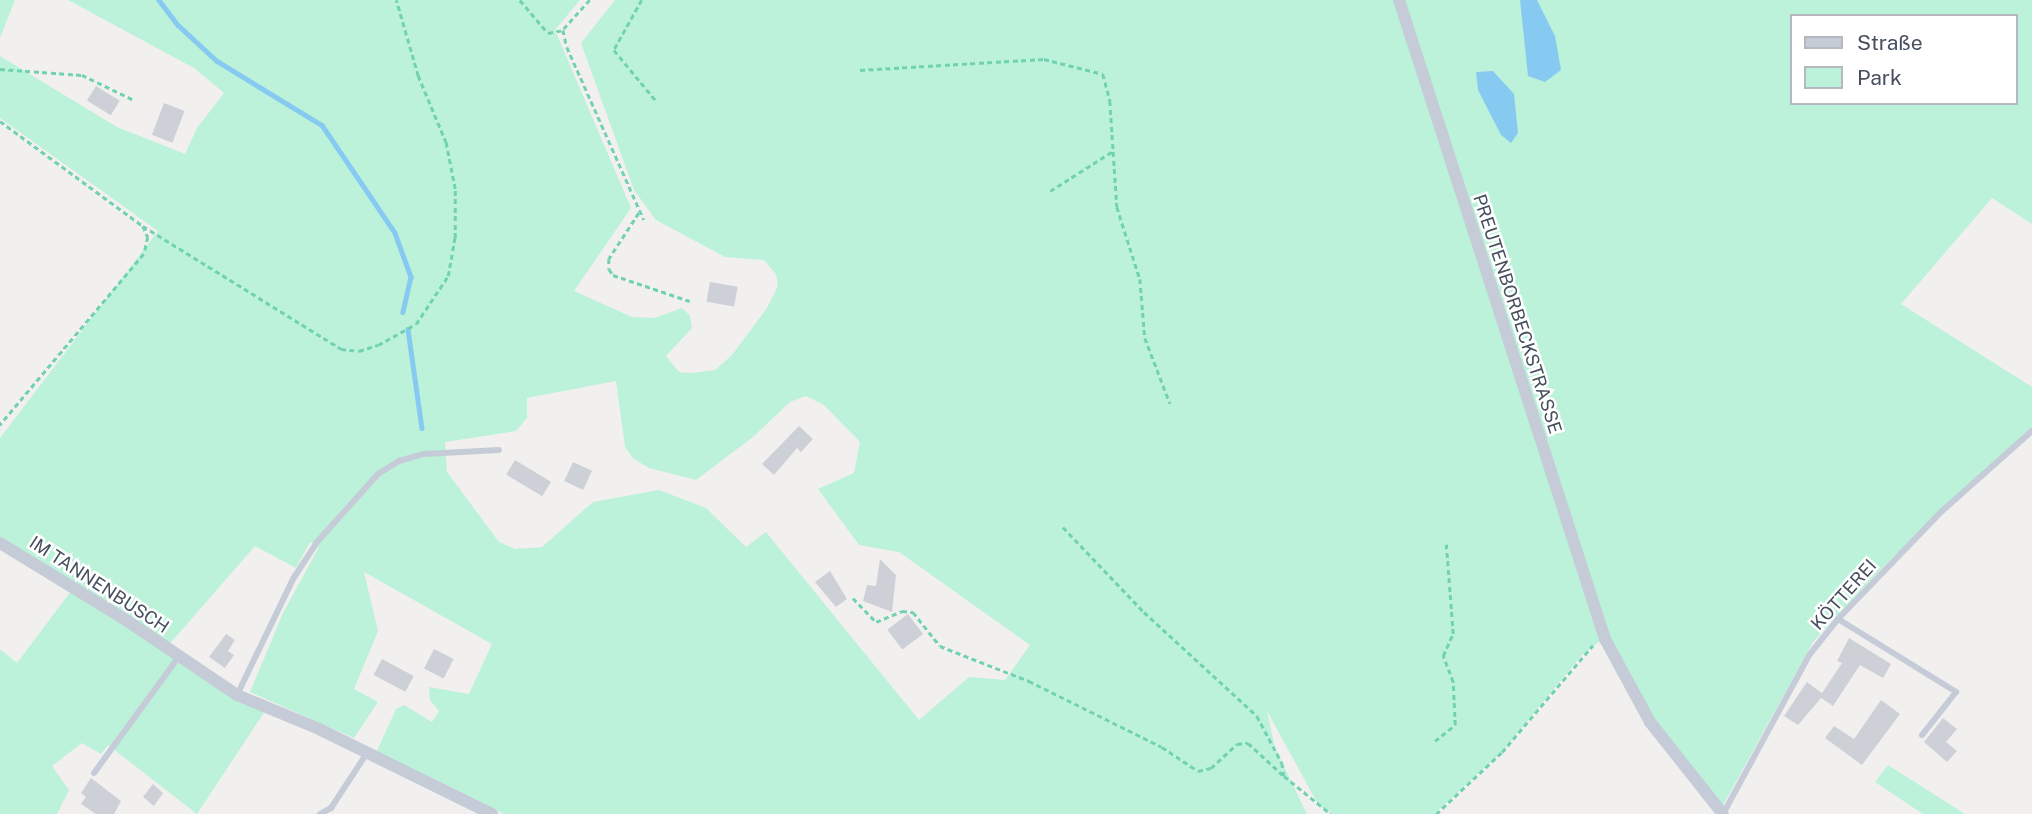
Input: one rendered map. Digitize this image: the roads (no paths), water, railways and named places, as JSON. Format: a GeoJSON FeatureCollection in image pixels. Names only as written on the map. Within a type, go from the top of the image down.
{"type":"FeatureCollection","features":[{"type":"Feature","properties":{"kind":"street","name":"PREUTENBORBECKSTRASSE"},"geometry":{"type":"LineString","coordinates":[[1399,0],[1605,639],[1650,722],[1723,814]]}},
{"type":"Feature","properties":{"kind":"street","name":"IM TANNENBUSCH"},"geometry":{"type":"LineString","coordinates":[[0,543],[123,618],[178,658],[237,695],[367,753],[492,814]]}},
{"type":"Feature","properties":{"kind":"lane","name":"KÖTTEREI"},"geometry":{"type":"LineString","coordinates":[[1723,814],[1810,654],[1838,619],[1941,512],[2032,431]]}},
{"type":"Feature","properties":{"kind":"lane"},"geometry":{"type":"LineString","coordinates":[[237,695],[293,579],[317,541],[378,474],[399,461],[424,454],[499,450]]}},
{"type":"Feature","properties":{"kind":"lane"},"geometry":{"type":"LineString","coordinates":[[1838,619],[1956,692],[1922,735]]}},
{"type":"Feature","properties":{"kind":"lane","name":"IM TANNENBUSCH"},"geometry":{"type":"LineString","coordinates":[[94,773],[178,658]]}},
{"type":"Feature","properties":{"kind":"lane"},"geometry":{"type":"LineString","coordinates":[[320,814],[331,811],[367,753]]}},
{"type":"Feature","properties":{"kind":"water"},"geometry":{"type":"Polygon","coordinates":[[[1520,0],[1537,0],[1555,36],[1561,70],[1545,82],[1528,76],[1520,0]]]}},
{"type":"Feature","properties":{"kind":"water"},"geometry":{"type":"Polygon","coordinates":[[[1493,71],[1514,94],[1518,133],[1511,143],[1501,135],[1478,90],[1476,72],[1493,71]]]}},
{"type":"Feature","properties":{"kind":"waterway"},"geometry":{"type":"LineString","coordinates":[[159,0],[178,25],[217,61],[322,125],[395,233],[411,277],[403,312]]}},
{"type":"Feature","properties":{"kind":"waterway"},"geometry":{"type":"LineString","coordinates":[[408,329],[422,428]]}}]}
